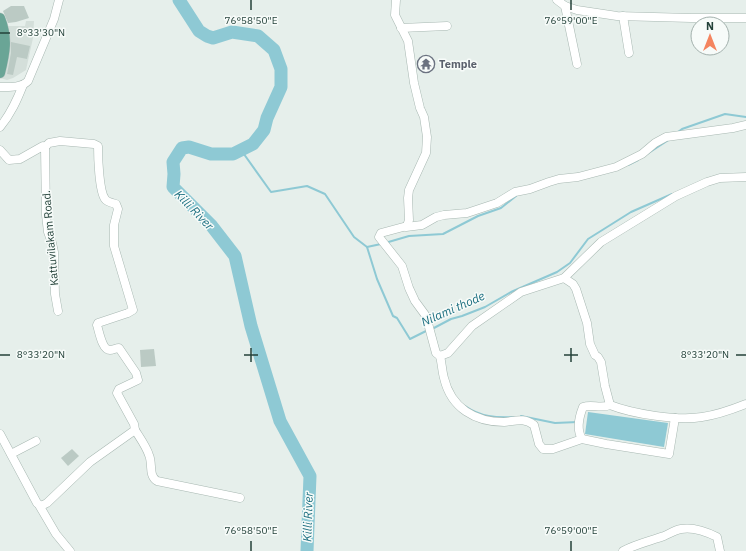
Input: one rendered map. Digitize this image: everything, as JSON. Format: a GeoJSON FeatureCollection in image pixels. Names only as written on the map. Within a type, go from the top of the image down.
{"type":"FeatureCollection","features":[{"type":"Feature","properties":{"kind":"main road"},"geometry":{"type":"LineString","coordinates":[[0,18],[4,28],[6,42],[0,73]]}},
{"type":"Feature","properties":{"kind":"street"},"geometry":{"type":"LineString","coordinates":[[0,127],[16,102],[23,85],[28,81],[54,20],[59,0]]}},
{"type":"Feature","properties":{"kind":"street"},"geometry":{"type":"LineString","coordinates":[[396,0],[395,15],[408,41],[414,83],[420,108],[424,116],[427,137],[426,153],[409,190],[409,220],[406,227]]}},
{"type":"Feature","properties":{"kind":"street"},"geometry":{"type":"LineString","coordinates":[[557,0],[565,6],[586,11],[623,16],[746,18]]}},
{"type":"Feature","properties":{"kind":"street"},"geometry":{"type":"LineString","coordinates":[[565,6],[577,64]]}},
{"type":"Feature","properties":{"kind":"street"},"geometry":{"type":"LineString","coordinates":[[623,16],[629,53]]}},
{"type":"Feature","properties":{"kind":"street"},"geometry":{"type":"LineString","coordinates":[[401,28],[447,26]]}},
{"type":"Feature","properties":{"kind":"street"},"geometry":{"type":"LineString","coordinates":[[0,87],[23,85]]}},
{"type":"Feature","properties":{"kind":"street"},"geometry":{"type":"LineString","coordinates":[[675,418],[668,454],[582,439],[553,449],[543,449],[539,444],[534,425],[527,420],[504,422],[478,419],[465,412],[450,394],[444,379],[440,356],[436,353],[426,316],[415,301],[402,266],[379,237],[381,233],[422,225],[436,217],[467,213],[497,203],[515,192],[530,189],[559,179],[578,177],[616,168],[642,154],[655,143],[666,137],[746,125]]}},
{"type":"Feature","properties":{"kind":"street"},"geometry":{"type":"LineString","coordinates":[[0,150],[9,160],[20,159],[43,146],[45,147],[49,142],[60,141],[94,144],[98,146],[100,178],[103,195],[108,201],[116,204],[118,209],[114,225],[114,246],[133,310],[128,313],[98,322],[97,325],[106,349],[109,350],[119,348],[136,373],[138,380],[120,389],[117,393],[134,424],[135,430],[149,454],[154,479],[157,481],[240,498]]}},
{"type":"Feature","properties":{"kind":"street","name":"Kattuvilakam Road."},"geometry":{"type":"LineString","coordinates":[[45,147],[46,215],[48,232],[54,252],[55,294],[58,311]]}},
{"type":"Feature","properties":{"kind":"street"},"geometry":{"type":"LineString","coordinates":[[440,356],[448,353],[472,326],[521,292],[564,278],[602,242],[676,196],[707,182],[720,178],[746,177]]}},
{"type":"Feature","properties":{"kind":"street"},"geometry":{"type":"LineString","coordinates":[[564,278],[573,284],[580,301],[587,323],[590,344],[594,355],[598,357],[601,362],[610,406]]}},
{"type":"Feature","properties":{"kind":"street"},"geometry":{"type":"LineString","coordinates":[[582,439],[578,431],[583,407],[586,406],[610,406],[640,413],[675,418],[700,418],[726,412],[746,404]]}},
{"type":"Feature","properties":{"kind":"street"},"geometry":{"type":"LineString","coordinates":[[39,505],[46,505],[90,462],[135,430]]}},
{"type":"Feature","properties":{"kind":"street"},"geometry":{"type":"LineString","coordinates":[[0,434],[56,534],[70,551]]}},
{"type":"Feature","properties":{"kind":"street"},"geometry":{"type":"LineString","coordinates":[[10,454],[36,441]]}},
{"type":"Feature","properties":{"kind":"street"},"geometry":{"type":"LineString","coordinates":[[623,551],[681,529],[709,533],[717,537],[720,551]]}},
{"type":"Feature","properties":{"kind":"shaded area"},"geometry":{"type":"Polygon","coordinates":[[[26,21],[34,21],[33,38],[26,70],[7,80],[0,78],[4,62],[7,26],[25,26],[26,21]]]}},
{"type":"Feature","properties":{"kind":"water"},"geometry":{"type":"Polygon","coordinates":[[[588,412],[668,423],[664,447],[585,434],[588,412]]]}},
{"type":"Feature","properties":{"kind":"building"},"geometry":{"type":"Polygon","coordinates":[[[11,6],[24,6],[29,18],[8,23],[3,11],[11,6]]]}},
{"type":"Feature","properties":{"kind":"building"},"geometry":{"type":"Polygon","coordinates":[[[11,42],[30,46],[27,59],[17,57],[13,75],[7,74],[11,53],[11,42]]]}},
{"type":"Feature","properties":{"kind":"building"},"geometry":{"type":"Polygon","coordinates":[[[154,349],[156,366],[141,367],[140,350],[154,349]]]}},
{"type":"Feature","properties":{"kind":"building"},"geometry":{"type":"Polygon","coordinates":[[[72,449],[79,456],[68,466],[61,458],[72,449]]]}},
{"type":"Feature","properties":{"kind":"waterway","name":"Killi River"},"geometry":{"type":"LineString","coordinates":[[179,0],[199,31],[213,38],[232,32],[258,36],[274,50],[281,69],[281,87],[267,118],[264,130],[253,144],[233,154],[211,154],[189,147],[182,148],[173,162],[173,187],[211,225],[235,256],[251,326],[280,421],[310,476],[307,551]]}},
{"type":"Feature","properties":{"kind":"waterway"},"geometry":{"type":"LineString","coordinates":[[678,132],[682,129],[725,114],[746,117]]}},
{"type":"Feature","properties":{"kind":"waterway"},"geometry":{"type":"LineString","coordinates":[[647,154],[670,139]]}},
{"type":"Feature","properties":{"kind":"waterway","name":"Nilami thode"},"geometry":{"type":"LineString","coordinates":[[241,150],[271,192],[307,186],[325,194],[354,237],[367,247],[377,279],[393,316],[397,318],[410,339],[428,330]]}},
{"type":"Feature","properties":{"kind":"waterway"},"geometry":{"type":"LineString","coordinates":[[628,165],[638,160]]}},
{"type":"Feature","properties":{"kind":"waterway","name":"Nilami thode"},"geometry":{"type":"LineString","coordinates":[[432,329],[451,319],[485,307],[511,292],[557,272],[570,263],[588,239],[631,212],[672,194]]}},
{"type":"Feature","properties":{"kind":"waterway"},"geometry":{"type":"LineString","coordinates":[[385,243],[409,236],[443,234],[478,216],[501,208],[516,196]]}},
{"type":"Feature","properties":{"kind":"waterway"},"geometry":{"type":"LineString","coordinates":[[367,247],[381,244]]}},
{"type":"Feature","properties":{"kind":"waterway"},"geometry":{"type":"LineString","coordinates":[[465,406],[483,415],[514,417]]}},
{"type":"Feature","properties":{"kind":"waterway"},"geometry":{"type":"LineString","coordinates":[[521,416],[555,423],[578,422]]}},
{"type":"Feature","properties":{"kind":"place","name":"Temple"},"geometry":{"type":"Point","coordinates":[426,64]}}]}
